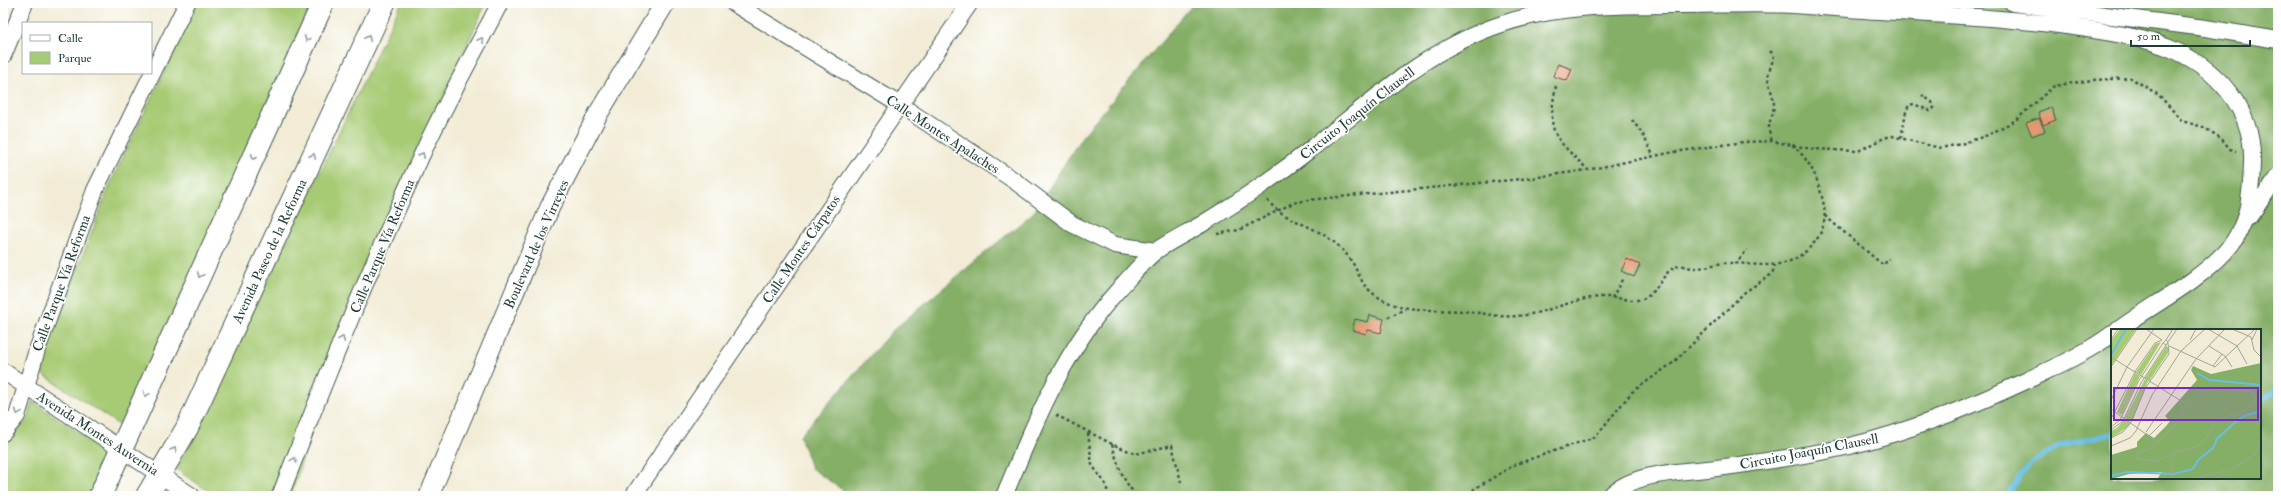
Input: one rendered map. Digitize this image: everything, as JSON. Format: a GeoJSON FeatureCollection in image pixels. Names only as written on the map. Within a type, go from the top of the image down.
{"type":"FeatureCollection","features":[{"type":"Feature","properties":{"kind":"main road"},"geometry":{"type":"LineString","coordinates":[[100,496],[323,3]]}},
{"type":"Feature","properties":{"kind":"main road","name":"Avenida Paseo de la Reforma"},"geometry":{"type":"LineString","coordinates":[[147,496],[187,428],[384,3]]}},
{"type":"Feature","properties":{"kind":"street"},"geometry":{"type":"LineString","coordinates":[[3,56],[25,3]]}},
{"type":"Feature","properties":{"kind":"street","name":"Calle Parque Vía Reforma"},"geometry":{"type":"LineString","coordinates":[[3,433],[18,416],[26,386],[95,190],[187,3]]}},
{"type":"Feature","properties":{"kind":"street","name":"Calle Parque Vía Reforma"},"geometry":{"type":"LineString","coordinates":[[280,496],[311,414],[385,236],[426,146],[500,3]]}},
{"type":"Feature","properties":{"kind":"street","name":"Boulevard de los Virreyes"},"geometry":{"type":"LineString","coordinates":[[429,496],[550,207],[598,114],[665,3]]}},
{"type":"Feature","properties":{"kind":"street","name":"Calle Montes Apalaches"},"geometry":{"type":"LineString","coordinates":[[733,3],[900,105],[1012,179],[1072,224],[1115,245],[1156,251]]}},
{"type":"Feature","properties":{"kind":"street","name":"Calle Montes Cárpatos"},"geometry":{"type":"LineString","coordinates":[[633,496],[970,3]]}},
{"type":"Feature","properties":{"kind":"street"},"geometry":{"type":"LineString","coordinates":[[1959,16],[1969,3]]}},
{"type":"Feature","properties":{"kind":"street"},"geometry":{"type":"LineString","coordinates":[[2013,3],[2198,27],[2278,40]]}},
{"type":"Feature","properties":{"kind":"street","name":"Circuito Joaquín Clausell"},"geometry":{"type":"LineString","coordinates":[[1004,496],[1042,406],[1070,353],[1108,301],[1156,251],[1258,189],[1395,80],[1466,38],[1505,23],[1566,10],[1634,5],[1789,5],[1959,16],[2078,28],[2135,37],[2170,48],[2201,65],[2223,84],[2240,108],[2249,130],[2252,155],[2250,197],[2245,224],[2227,250],[2195,278],[2119,329]]}},
{"type":"Feature","properties":{"kind":"street"},"geometry":{"type":"LineString","coordinates":[[2245,224],[2278,176]]}},
{"type":"Feature","properties":{"kind":"street","name":"Circuito Joaquín Clausell"},"geometry":{"type":"LineString","coordinates":[[1610,496],[1617,489],[1641,479],[1780,459],[1845,447],[1887,435],[1942,416],[2007,390],[2059,365],[2111,335]]}},
{"type":"Feature","properties":{"kind":"street","name":"Avenida Montes Auvernia"},"geometry":{"type":"LineString","coordinates":[[3,371],[192,496]]}},
{"type":"Feature","properties":{"kind":"path"},"geometry":{"type":"LineString","coordinates":[[1770,51],[1774,55],[1773,65],[1768,72],[1768,80],[1774,104],[1768,128],[1772,141]]}},
{"type":"Feature","properties":{"kind":"path"},"geometry":{"type":"LineString","coordinates":[[1199,226],[1207,232],[1216,234],[1239,230],[1258,222],[1276,210],[1292,203],[1308,200],[1531,178],[1587,170],[1653,155],[1744,142],[1772,141],[1790,143],[1812,149],[1858,151],[1884,138],[1892,136],[1940,148],[1961,144],[1988,135],[2016,120],[2054,86],[2092,80],[2131,78],[2159,95],[2182,120],[2203,127],[2221,138],[2230,149],[2252,155]]}},
{"type":"Feature","properties":{"kind":"path"},"geometry":{"type":"LineString","coordinates":[[1556,86],[1551,108],[1550,124],[1558,139],[1587,170]]}},
{"type":"Feature","properties":{"kind":"path"},"geometry":{"type":"LineString","coordinates":[[1901,138],[1906,112],[1909,105],[1914,104],[1930,111],[1934,108],[1932,102],[1922,95]]}},
{"type":"Feature","properties":{"kind":"path"},"geometry":{"type":"LineString","coordinates":[[1632,120],[1642,133],[1653,155]]}},
{"type":"Feature","properties":{"kind":"path"},"geometry":{"type":"LineString","coordinates":[[1258,189],[1276,210],[1331,240],[1348,256],[1368,289],[1384,300],[1406,309],[1461,311],[1516,316],[1584,300],[1612,298],[1640,300],[1650,294],[1673,268],[1681,265],[1693,268],[1724,263],[1775,265],[1790,262],[1806,253],[1817,240],[1823,228],[1824,216],[1818,183],[1812,167],[1804,154],[1790,143]]}},
{"type":"Feature","properties":{"kind":"path"},"geometry":{"type":"LineString","coordinates":[[1824,216],[1883,265],[1889,259]]}},
{"type":"Feature","properties":{"kind":"path"},"geometry":{"type":"LineString","coordinates":[[1735,264],[1747,250]]}},
{"type":"Feature","properties":{"kind":"path"},"geometry":{"type":"LineString","coordinates":[[1470,496],[1474,490],[1516,464],[1595,437],[1632,392],[1674,362],[1745,292],[1772,274],[1775,265]]}},
{"type":"Feature","properties":{"kind":"path"},"geometry":{"type":"LineString","coordinates":[[1612,298],[1623,278]]}},
{"type":"Feature","properties":{"kind":"path"},"geometry":{"type":"LineString","coordinates":[[1388,317],[1406,309]]}},
{"type":"Feature","properties":{"kind":"path"},"geometry":{"type":"LineString","coordinates":[[1042,406],[1088,432],[1136,454],[1172,445],[1181,482]]}},
{"type":"Feature","properties":{"kind":"path"},"geometry":{"type":"LineString","coordinates":[[1088,432],[1092,465],[1107,486],[1107,496]]}},
{"type":"Feature","properties":{"kind":"path"},"geometry":{"type":"LineString","coordinates":[[1112,444],[1118,466],[1132,491],[1138,496]]}},
{"type":"Feature","properties":{"kind":"green space"},"geometry":{"type":"Polygon","coordinates":[[[197,3],[312,3],[122,427],[38,371],[112,180],[197,3]]]}},
{"type":"Feature","properties":{"kind":"green space"},"geometry":{"type":"Polygon","coordinates":[[[401,3],[486,3],[381,235],[311,431],[291,496],[216,496],[177,470],[401,3]]]}},
{"type":"Feature","properties":{"kind":"green space"},"geometry":{"type":"Polygon","coordinates":[[[1194,3],[2278,3],[2278,496],[851,496],[811,468],[800,436],[892,331],[1034,212],[1081,138],[1194,3]]]}},
{"type":"Feature","properties":{"kind":"green space"},"geometry":{"type":"Polygon","coordinates":[[[32,401],[109,453],[89,496],[3,496],[3,447],[29,418],[32,401]]]}},
{"type":"Feature","properties":{"kind":"building"},"geometry":{"type":"Polygon","coordinates":[[[1558,64],[1572,69],[1567,81],[1553,76],[1558,64]]]}},
{"type":"Feature","properties":{"kind":"building"},"geometry":{"type":"Polygon","coordinates":[[[2051,107],[2056,120],[2043,125],[2038,112],[2051,107]]]}},
{"type":"Feature","properties":{"kind":"building"},"geometry":{"type":"Polygon","coordinates":[[[2039,118],[2045,131],[2032,136],[2026,123],[2039,118]]]}},
{"type":"Feature","properties":{"kind":"building"},"geometry":{"type":"Polygon","coordinates":[[[1627,259],[1640,265],[1634,277],[1621,271],[1627,259]]]}},
{"type":"Feature","properties":{"kind":"building"},"geometry":{"type":"Polygon","coordinates":[[[1370,315],[1384,319],[1381,333],[1368,330],[1366,334],[1352,330],[1355,319],[1368,322],[1370,315]]]}},
{"type":"Feature","properties":{"kind":"waterway"},"geometry":{"type":"LineString","coordinates":[[2261,399],[2278,390]]}},
{"type":"Feature","properties":{"kind":"waterway"},"geometry":{"type":"LineString","coordinates":[[2006,496],[2030,464],[2059,446],[2111,434]]}}]}
